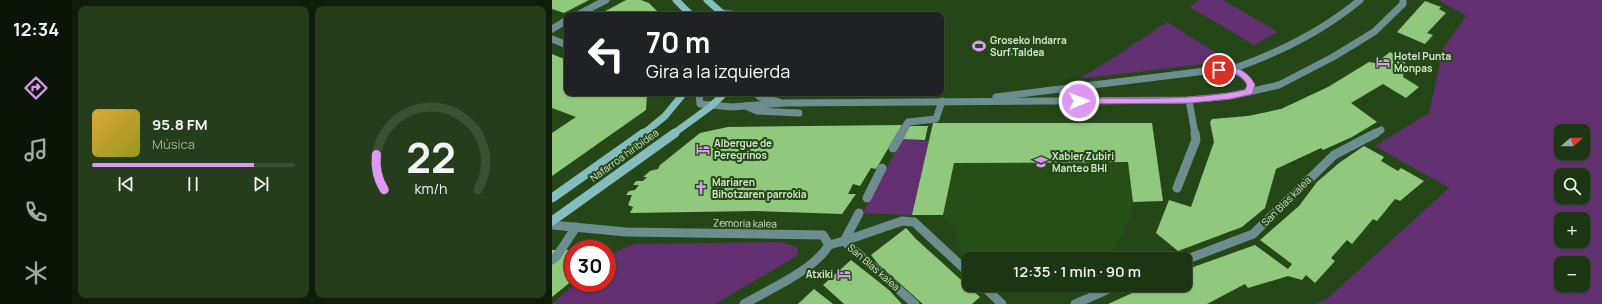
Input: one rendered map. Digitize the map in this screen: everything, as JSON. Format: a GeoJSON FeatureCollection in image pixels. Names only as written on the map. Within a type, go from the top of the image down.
{"type":"FeatureCollection","features":[{"type":"Feature","properties":{"kind":"main road"},"geometry":{"type":"LineString","coordinates":[[676,0],[688,12]]}},
{"type":"Feature","properties":{"kind":"main road"},"geometry":{"type":"LineString","coordinates":[[707,0],[721,12]]}},
{"type":"Feature","properties":{"kind":"main road","name":"Nafarroa hiribidea"},"geometry":{"type":"LineString","coordinates":[[552,198],[645,132],[665,116],[682,96]]}},
{"type":"Feature","properties":{"kind":"main road","name":"Nafarroa hiribidea"},"geometry":{"type":"LineString","coordinates":[[552,221],[710,107],[722,96]]}},
{"type":"Feature","properties":{"kind":"street"},"geometry":{"type":"LineString","coordinates":[[583,12],[606,0]]}},
{"type":"Feature","properties":{"kind":"street"},"geometry":{"type":"LineString","coordinates":[[968,101],[1028,92],[1230,68],[1253,62],[1274,53],[1339,18],[1360,0]]}},
{"type":"Feature","properties":{"kind":"street"},"geometry":{"type":"LineString","coordinates":[[699,96],[700,104],[710,107],[785,103],[1189,100],[1230,96],[1279,85],[1333,57],[1374,32],[1403,4],[1403,0]]}},
{"type":"Feature","properties":{"kind":"street"},"geometry":{"type":"LineString","coordinates":[[552,29],[564,22]]}},
{"type":"Feature","properties":{"kind":"street"},"geometry":{"type":"LineString","coordinates":[[552,39],[564,45]]}},
{"type":"Feature","properties":{"kind":"street"},"geometry":{"type":"LineString","coordinates":[[1230,68],[1248,79],[1251,85],[1249,92]]}},
{"type":"Feature","properties":{"kind":"street"},"geometry":{"type":"LineString","coordinates":[[1028,92],[1028,101]]}},
{"type":"Feature","properties":{"kind":"street"},"geometry":{"type":"LineString","coordinates":[[676,104],[677,96]]}},
{"type":"Feature","properties":{"kind":"street"},"geometry":{"type":"LineString","coordinates":[[759,96],[785,103]]}},
{"type":"Feature","properties":{"kind":"street"},"geometry":{"type":"LineString","coordinates":[[1177,188],[1196,140],[1189,100]]}},
{"type":"Feature","properties":{"kind":"street"},"geometry":{"type":"LineString","coordinates":[[893,148],[908,122],[936,119],[942,101]]}},
{"type":"Feature","properties":{"kind":"street"},"geometry":{"type":"LineString","coordinates":[[746,106],[757,112],[799,112]]}},
{"type":"Feature","properties":{"kind":"street","name":"San Blas kalea"},"geometry":{"type":"LineString","coordinates":[[1192,257],[1253,234],[1334,155],[1381,130]]}},
{"type":"Feature","properties":{"kind":"street"},"geometry":{"type":"LineString","coordinates":[[867,198],[882,168]]}},
{"type":"Feature","properties":{"kind":"street"},"geometry":{"type":"LineString","coordinates":[[844,241],[858,213]]}},
{"type":"Feature","properties":{"kind":"street"},"geometry":{"type":"LineString","coordinates":[[844,241],[902,221],[914,222],[962,267]]}},
{"type":"Feature","properties":{"kind":"street","name":"Zemoria kalea"},"geometry":{"type":"LineString","coordinates":[[552,225],[626,232],[822,235],[829,245]]}},
{"type":"Feature","properties":{"kind":"street"},"geometry":{"type":"LineString","coordinates":[[552,260],[557,256],[576,227]]}},
{"type":"Feature","properties":{"kind":"street","name":"San Blas kalea"},"geometry":{"type":"LineString","coordinates":[[829,245],[844,241],[915,304]]}},
{"type":"Feature","properties":{"kind":"street"},"geometry":{"type":"LineString","coordinates":[[744,304],[808,267],[823,255],[829,245]]}},
{"type":"Feature","properties":{"kind":"street"},"geometry":{"type":"LineString","coordinates":[[989,292],[1002,304]]}},
{"type":"Feature","properties":{"kind":"street"},"geometry":{"type":"LineString","coordinates":[[1075,304],[1102,292]]}},
{"type":"Feature","properties":{"kind":"shaded area"},"geometry":{"type":"Polygon","coordinates":[[[1199,0],[1223,0],[1278,32],[1254,45],[1190,7],[1199,0]]]}},
{"type":"Feature","properties":{"kind":"shaded area"},"geometry":{"type":"Polygon","coordinates":[[[1439,0],[1602,0],[1602,304],[1315,304],[1328,298],[1449,188],[1375,146],[1429,113],[1443,49],[1466,16],[1439,0]]]}},
{"type":"Feature","properties":{"kind":"shaded area"},"geometry":{"type":"Polygon","coordinates":[[[1167,22],[1224,58],[1221,62],[1078,79],[1107,62],[1167,22]]]}},
{"type":"Feature","properties":{"kind":"shaded area","name":"Xabier Zubiri Manteo BHI"},"geometry":{"type":"Polygon","coordinates":[[[933,123],[1152,123],[1163,201],[1133,202],[1131,216],[1116,247],[1110,252],[962,252],[962,255],[953,227],[943,215],[912,215],[933,123]]]}},
{"type":"Feature","properties":{"kind":"shaded area"},"geometry":{"type":"Polygon","coordinates":[[[902,139],[929,141],[912,215],[863,213],[902,139]]]}},
{"type":"Feature","properties":{"kind":"shaded area"},"geometry":{"type":"Polygon","coordinates":[[[779,242],[798,247],[797,256],[715,304],[552,304],[566,292],[616,292],[616,252],[634,244],[779,242]]]}},
{"type":"Feature","properties":{"kind":"building"},"geometry":{"type":"Polygon","coordinates":[[[552,0],[589,0],[564,13],[552,9],[552,0]]]}},
{"type":"Feature","properties":{"kind":"building"},"geometry":{"type":"Polygon","coordinates":[[[626,0],[641,0],[649,3],[658,12],[624,11],[604,12],[626,0]]]}},
{"type":"Feature","properties":{"kind":"building"},"geometry":{"type":"Polygon","coordinates":[[[1425,1],[1441,7],[1439,9],[1446,13],[1427,33],[1433,35],[1425,44],[1397,32],[1425,1]]]}},
{"type":"Feature","properties":{"kind":"building"},"geometry":{"type":"Polygon","coordinates":[[[1003,48],[1013,54],[1009,57],[999,51],[1003,48]]]}},
{"type":"Feature","properties":{"kind":"building"},"geometry":{"type":"Polygon","coordinates":[[[1390,52],[1405,60],[1403,77],[1419,87],[1406,98],[1383,84],[1351,103],[1377,122],[1352,137],[1323,150],[1321,148],[1276,169],[1265,208],[1242,227],[1178,251],[1156,233],[1169,200],[1191,207],[1214,142],[1210,122],[1212,119],[1248,116],[1281,109],[1328,87],[1369,62],[1376,63],[1390,52]]]}},
{"type":"Feature","properties":{"kind":"building"},"geometry":{"type":"Polygon","coordinates":[[[552,54],[564,59],[564,96],[647,96],[646,110],[552,176],[552,133],[576,117],[552,108],[552,54]]]}},
{"type":"Feature","properties":{"kind":"building"},"geometry":{"type":"Polygon","coordinates":[[[933,123],[1152,123],[1163,201],[1133,202],[1128,162],[954,163],[943,215],[912,215],[933,123]]]}},
{"type":"Feature","properties":{"kind":"building"},"geometry":{"type":"Polygon","coordinates":[[[902,125],[876,169],[871,168],[860,186],[853,184],[848,194],[856,194],[842,214],[756,211],[630,213],[633,207],[628,205],[632,195],[626,195],[629,191],[635,190],[639,185],[633,185],[636,181],[643,181],[647,177],[643,177],[650,171],[658,169],[660,165],[700,133],[728,127],[902,125]]]}},
{"type":"Feature","properties":{"kind":"building"},"geometry":{"type":"Polygon","coordinates":[[[910,126],[928,126],[925,140],[902,139],[910,126]]]}},
{"type":"Feature","properties":{"kind":"building"},"geometry":{"type":"Polygon","coordinates":[[[1364,146],[1384,157],[1381,161],[1398,171],[1401,168],[1424,181],[1400,201],[1395,199],[1377,221],[1373,219],[1352,244],[1347,240],[1331,258],[1335,261],[1315,283],[1306,275],[1302,280],[1288,276],[1248,288],[1245,284],[1207,304],[1108,304],[1135,292],[1192,292],[1192,268],[1255,245],[1288,269],[1292,264],[1260,240],[1299,206],[1317,182],[1339,163],[1364,146]]]}},
{"type":"Feature","properties":{"kind":"building"},"geometry":{"type":"Polygon","coordinates":[[[906,228],[962,281],[962,292],[974,292],[980,297],[972,304],[923,304],[879,265],[871,255],[906,228]]]}},
{"type":"Feature","properties":{"kind":"building"},"geometry":{"type":"Polygon","coordinates":[[[552,250],[564,250],[564,287],[552,297],[552,250]]]}},
{"type":"Feature","properties":{"kind":"building"},"geometry":{"type":"Polygon","coordinates":[[[851,260],[889,290],[902,304],[844,304],[823,285],[851,260]]]}},
{"type":"Feature","properties":{"kind":"building"},"geometry":{"type":"Polygon","coordinates":[[[814,289],[833,304],[798,304],[814,289]]]}},
{"type":"Feature","properties":{"kind":"place","name":"Groseko Indarra Surf Taldea"},"geometry":{"type":"Point","coordinates":[979,46]}},
{"type":"Feature","properties":{"kind":"place","name":"Hotel Punta Monpas"},"geometry":{"type":"Point","coordinates":[1383,62]}},
{"type":"Feature","properties":{"kind":"place","name":"Albergue de Peregrinos"},"geometry":{"type":"Point","coordinates":[703,149]}},
{"type":"Feature","properties":{"kind":"place","name":"Xabier Zubiri Manteo BHI"},"geometry":{"type":"Point","coordinates":[1041,162]}},
{"type":"Feature","properties":{"kind":"place","name":"Mariaren Bihotzaren parrokia"},"geometry":{"type":"Point","coordinates":[701,188]}},
{"type":"Feature","properties":{"kind":"place","name":"Atxiki"},"geometry":{"type":"Point","coordinates":[844,274]}},
{"type":"Feature","properties":{"kind":"route"},"geometry":{"type":"LineString","coordinates":[[1079,101],[1189,100],[1230,96],[1249,92],[1251,85],[1248,79],[1242,74],[1230,68],[1219,70]]}}]}
